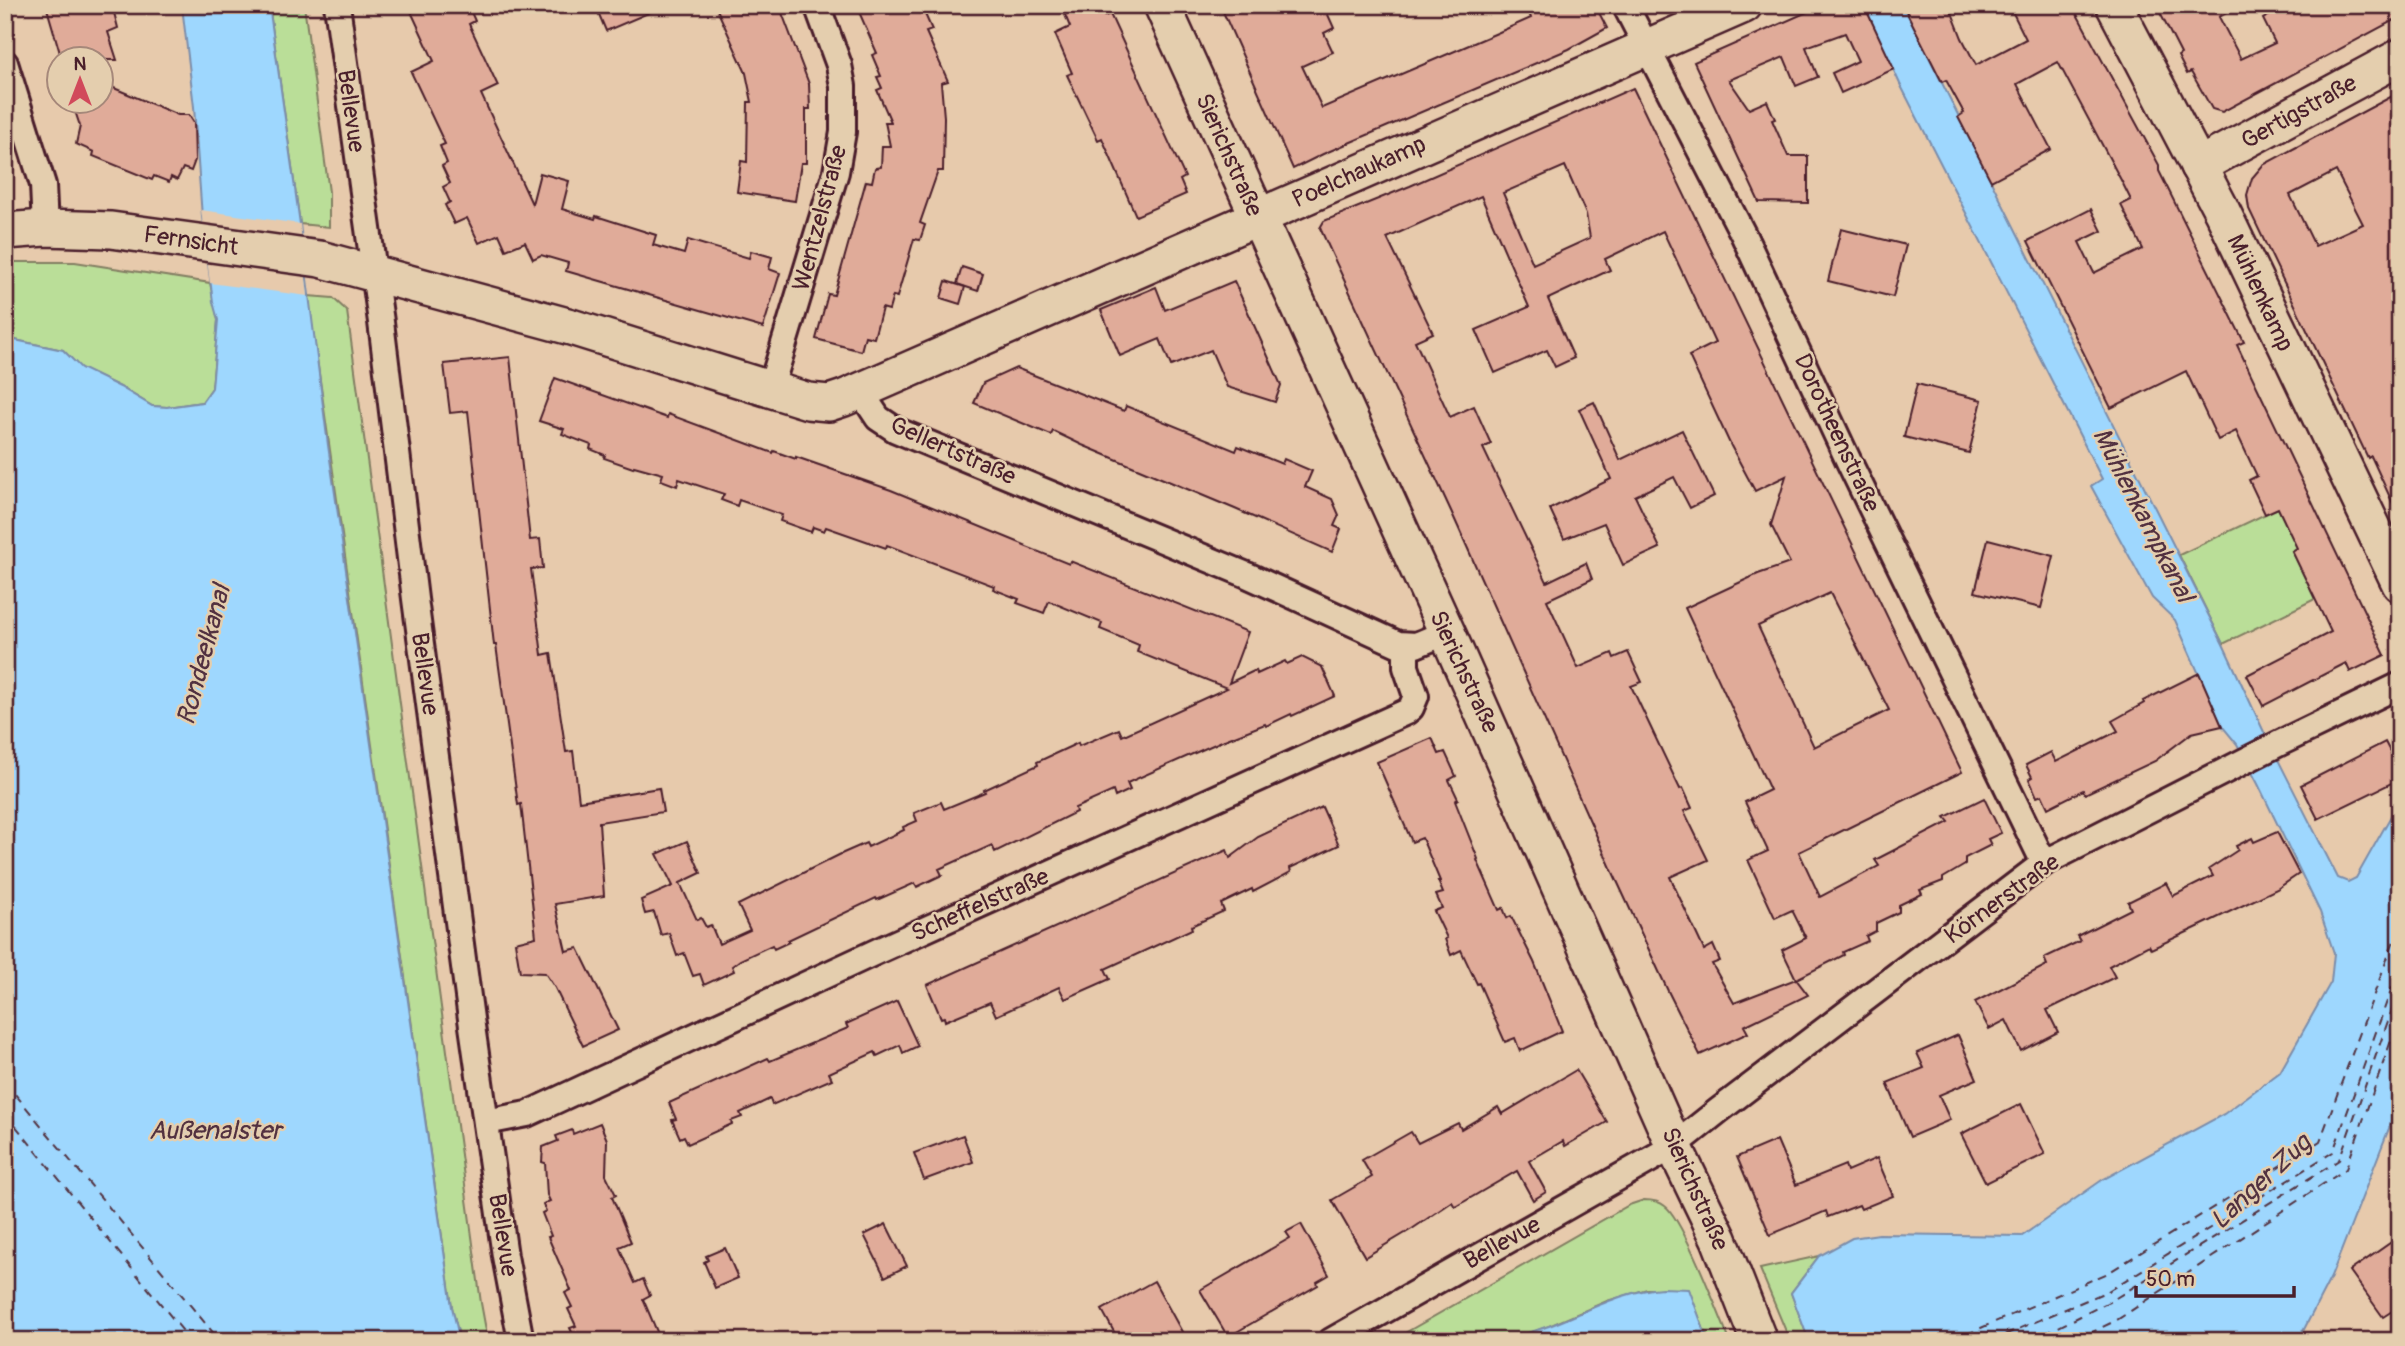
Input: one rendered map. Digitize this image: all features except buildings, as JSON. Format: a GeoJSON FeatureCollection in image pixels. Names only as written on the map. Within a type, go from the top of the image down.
{"type":"FeatureCollection","features":[{"type":"Feature","properties":{"kind":"street","name":"Bellevue"},"geometry":{"type":"LineString","coordinates":[[337,5],[486,1122],[505,1256],[521,1341]]}},
{"type":"Feature","properties":{"kind":"street","name":"Wentzelstraße"},"geometry":{"type":"LineString","coordinates":[[770,390],[836,172],[843,132],[843,86],[839,65],[817,5]]}},
{"type":"Feature","properties":{"kind":"street","name":"Sierichstraße"},"geometry":{"type":"LineString","coordinates":[[1162,5],[1447,632],[1674,1146],[1719,1239],[1759,1341]]}},
{"type":"Feature","properties":{"kind":"street","name":"Dorotheenstraße"},"geometry":{"type":"LineString","coordinates":[[1625,5],[1743,234],[1850,464],[2044,863]]}},
{"type":"Feature","properties":{"kind":"street","name":"Poelchaukamp"},"geometry":{"type":"LineString","coordinates":[[860,391],[1744,5]]}},
{"type":"Feature","properties":{"kind":"street","name":"Mühlenkamp"},"geometry":{"type":"LineString","coordinates":[[2114,5],[2198,166],[2400,584]]}},
{"type":"Feature","properties":{"kind":"street","name":"Gertigstraße"},"geometry":{"type":"LineString","coordinates":[[2198,166],[2400,57]]}},
{"type":"Feature","properties":{"kind":"street"},"geometry":{"type":"LineString","coordinates":[[5,63],[43,185],[46,228]]}},
{"type":"Feature","properties":{"kind":"street","name":"Fernsicht"},"geometry":{"type":"LineString","coordinates":[[5,231],[46,228],[111,230],[304,257],[338,263],[374,274]]}},
{"type":"Feature","properties":{"kind":"street"},"geometry":{"type":"LineString","coordinates":[[374,274],[604,337],[770,390],[822,403],[837,401],[860,391]]}},
{"type":"Feature","properties":{"kind":"street","name":"Gellertstraße"},"geometry":{"type":"LineString","coordinates":[[860,391],[878,418],[896,430],[1247,575],[1406,646]]}},
{"type":"Feature","properties":{"kind":"street"},"geometry":{"type":"LineString","coordinates":[[1406,646],[1416,645],[1447,632]]}},
{"type":"Feature","properties":{"kind":"street","name":"Scheffelstraße"},"geometry":{"type":"LineString","coordinates":[[486,1122],[527,1114],[1406,712],[1411,708],[1416,696],[1406,667],[1406,646]]}},
{"type":"Feature","properties":{"kind":"street","name":"Körnerstraße"},"geometry":{"type":"LineString","coordinates":[[1674,1146],[2044,863],[2400,685]]}},
{"type":"Feature","properties":{"kind":"street","name":"Bellevue"},"geometry":{"type":"LineString","coordinates":[[1331,1341],[1674,1146]]}},
{"type":"Feature","properties":{"kind":"green space"},"geometry":{"type":"Polygon","coordinates":[[[269,5],[304,5],[329,192],[329,227],[300,224],[269,5]]]}},
{"type":"Feature","properties":{"kind":"green space"},"geometry":{"type":"Polygon","coordinates":[[[75,262],[210,283],[218,320],[212,388],[202,402],[167,407],[152,406],[80,368],[63,350],[5,338],[5,264],[75,262]]]}},
{"type":"Feature","properties":{"kind":"green space"},"geometry":{"type":"Polygon","coordinates":[[[308,296],[333,298],[347,311],[488,1341],[460,1341],[452,1307],[308,296]]]}},
{"type":"Feature","properties":{"kind":"green space"},"geometry":{"type":"Polygon","coordinates":[[[2278,508],[2297,548],[2292,551],[2315,599],[2223,644],[2179,555],[2278,508]]]}},
{"type":"Feature","properties":{"kind":"green space"},"geometry":{"type":"Polygon","coordinates":[[[1644,1200],[1660,1203],[1673,1214],[1691,1248],[1730,1341],[1708,1341],[1689,1290],[1647,1289],[1607,1301],[1508,1341],[1391,1341],[1629,1205],[1644,1200]]]}},
{"type":"Feature","properties":{"kind":"green space"},"geometry":{"type":"Polygon","coordinates":[[[1819,1256],[1791,1293],[1809,1341],[1790,1341],[1760,1269],[1819,1256]]]}},
{"type":"Feature","properties":{"kind":"water","name":"Außenalster"},"geometry":{"type":"Polygon","coordinates":[[[269,5],[328,445],[452,1307],[460,1341],[5,1341],[5,338],[63,350],[81,368],[152,406],[167,407],[202,402],[212,388],[218,320],[213,302],[202,217],[194,107],[182,6],[269,5]]]}},
{"type":"Feature","properties":{"kind":"water"},"geometry":{"type":"Polygon","coordinates":[[[1864,5],[1903,5],[2338,878],[2348,882],[2356,878],[2400,800],[2400,1100],[2331,1277],[2298,1341],[1809,1341],[1791,1293],[1819,1256],[1852,1238],[1879,1234],[2022,1236],[2102,1180],[2224,1114],[2280,1072],[2331,982],[2334,953],[2320,912],[2237,744],[2222,726],[2175,620],[2152,598],[2091,486],[2102,479],[1900,84],[1864,5]]]}},
{"type":"Feature","properties":{"kind":"water"},"geometry":{"type":"Polygon","coordinates":[[[1662,1288],[1689,1289],[1708,1341],[1508,1341],[1632,1293],[1662,1288]]]}},
{"type":"Feature","properties":{"kind":"pier"},"geometry":{"type":"Polygon","coordinates":[[[201,210],[300,224],[308,296],[210,283],[201,210]]]}},
{"type":"Feature","properties":{"kind":"ferry route"},"geometry":{"type":"LineString","coordinates":[[1951,1341],[2108,1273],[2320,1141],[2400,924]]}},
{"type":"Feature","properties":{"kind":"ferry route"},"geometry":{"type":"LineString","coordinates":[[1990,1341],[2108,1291],[2333,1152],[2400,965]]}},
{"type":"Feature","properties":{"kind":"ferry route"},"geometry":{"type":"LineString","coordinates":[[2030,1341],[2111,1301],[2339,1160],[2400,987]]}},
{"type":"Feature","properties":{"kind":"ferry route"},"geometry":{"type":"LineString","coordinates":[[2074,1341],[2117,1320],[2346,1169],[2400,1015]]}},
{"type":"Feature","properties":{"kind":"ferry route"},"geometry":{"type":"LineString","coordinates":[[5,1082],[220,1341]]}},
{"type":"Feature","properties":{"kind":"ferry route"},"geometry":{"type":"LineString","coordinates":[[5,1113],[191,1341]]}},
{"type":"Feature","properties":{"kind":"water label","name":"Mühlenkampkanal"},"geometry":{"type":"Point","coordinates":[2143,515]}},
{"type":"Feature","properties":{"kind":"water label","name":"Rondeelkanal"},"geometry":{"type":"Point","coordinates":[204,655]}},
{"type":"Feature","properties":{"kind":"water label","name":"Langer Zug"},"geometry":{"type":"Point","coordinates":[2261,1182]}}]}
